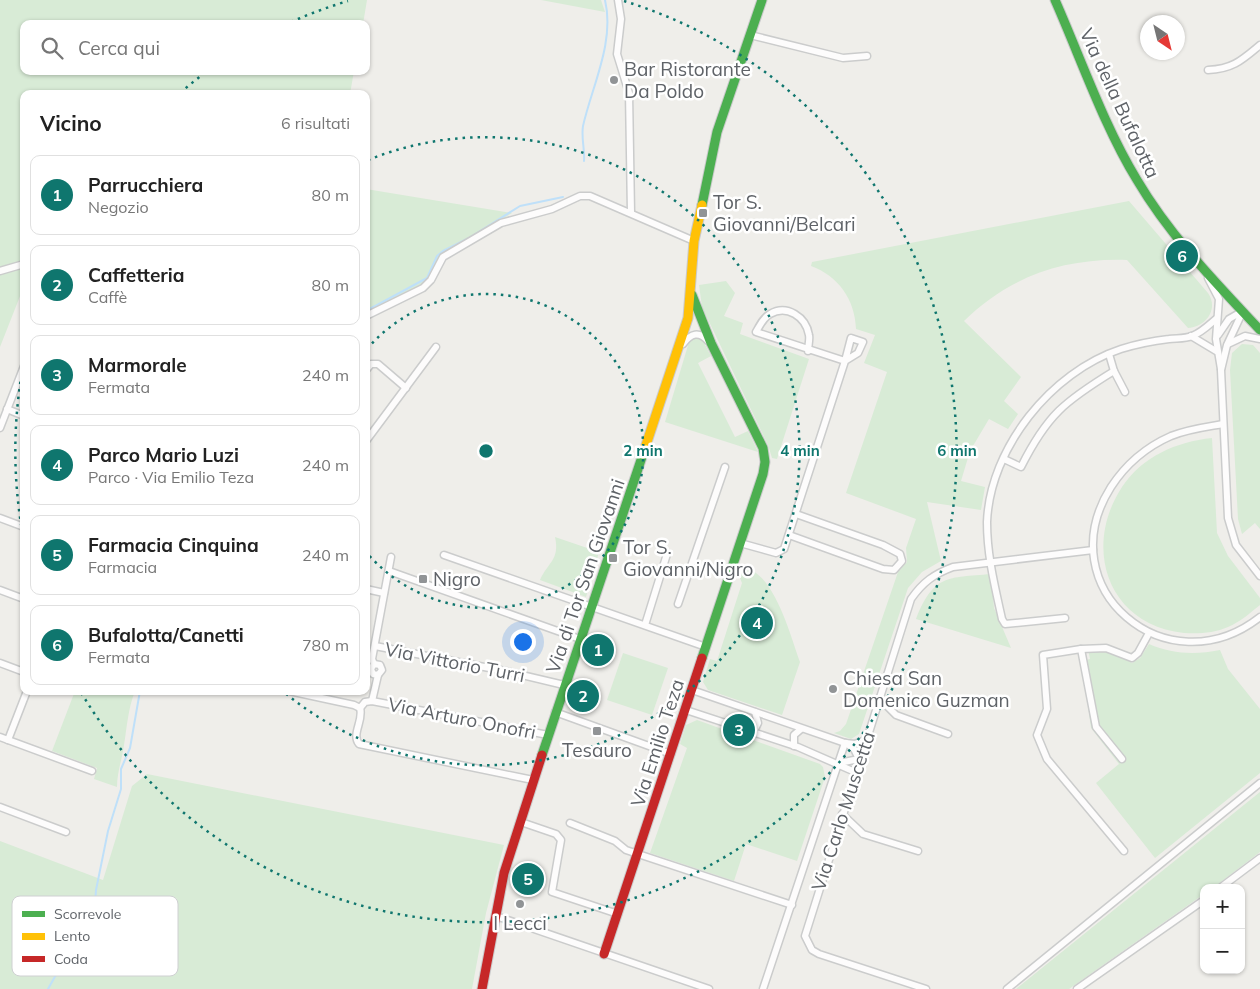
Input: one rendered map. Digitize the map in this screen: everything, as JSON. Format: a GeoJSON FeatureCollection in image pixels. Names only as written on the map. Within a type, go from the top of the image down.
{"type":"FeatureCollection","features":[{"type":"Feature","properties":{"kind":"street"},"geometry":{"type":"LineString","coordinates":[[618,0],[621,19],[617,54],[628,93],[631,213]]}},
{"type":"Feature","properties":{"kind":"street","name":"Via di Tor San Giovanni"},"geometry":{"type":"LineString","coordinates":[[482,989],[504,873],[564,685],[680,347],[688,318],[694,241],[717,132],[762,0]]}},
{"type":"Feature","properties":{"kind":"street","name":"Via della Bufalotta"},"geometry":{"type":"LineString","coordinates":[[1055,0],[1131,170],[1147,196],[1195,260],[1260,330]]}},
{"type":"Feature","properties":{"kind":"street"},"geometry":{"type":"LineString","coordinates":[[750,35],[843,58],[867,56]]}},
{"type":"Feature","properties":{"kind":"street"},"geometry":{"type":"LineString","coordinates":[[1208,70],[1224,70],[1236,64],[1260,45]]}},
{"type":"Feature","properties":{"kind":"street"},"geometry":{"type":"LineString","coordinates":[[370,314],[423,288],[431,280],[443,257],[512,218],[552,209],[584,195],[631,213],[694,241]]}},
{"type":"Feature","properties":{"kind":"street"},"geometry":{"type":"LineString","coordinates":[[1195,260],[1219,297],[1216,319],[1216,351],[1221,370],[1230,531],[1238,548],[1260,576]]}},
{"type":"Feature","properties":{"kind":"street"},"geometry":{"type":"LineString","coordinates":[[0,271],[20,265]]}},
{"type":"Feature","properties":{"kind":"street","name":"Via Emilio Teza"},"geometry":{"type":"LineString","coordinates":[[604,954],[686,710],[763,474],[765,462],[763,448],[710,343],[690,290]]}},
{"type":"Feature","properties":{"kind":"street"},"geometry":{"type":"LineString","coordinates":[[740,543],[776,553],[781,552],[796,514],[845,361],[808,351],[756,332],[764,319],[771,313],[790,312],[800,316],[809,334],[808,351]]}},
{"type":"Feature","properties":{"kind":"street"},"geometry":{"type":"LineString","coordinates":[[1216,339],[1229,319],[1243,312]]}},
{"type":"Feature","properties":{"kind":"street"},"geometry":{"type":"LineString","coordinates":[[1221,370],[1227,345],[1243,312]]}},
{"type":"Feature","properties":{"kind":"street"},"geometry":{"type":"LineString","coordinates":[[1065,618],[1005,624],[1002,619],[989,563],[988,520],[995,485],[1004,459],[1025,420],[1038,404],[1072,375],[1109,354],[1142,342],[1191,336],[1216,319]]}},
{"type":"Feature","properties":{"kind":"street"},"geometry":{"type":"LineString","coordinates":[[680,347],[689,336],[695,334],[703,335],[710,343]]}},
{"type":"Feature","properties":{"kind":"street"},"geometry":{"type":"LineString","coordinates":[[1191,336],[1216,351]]}},
{"type":"Feature","properties":{"kind":"street"},"geometry":{"type":"LineString","coordinates":[[1227,345],[1244,336],[1260,339]]}},
{"type":"Feature","properties":{"kind":"street"},"geometry":{"type":"LineString","coordinates":[[370,436],[436,347]]}},
{"type":"Feature","properties":{"kind":"street"},"geometry":{"type":"LineString","coordinates":[[1109,354],[1114,371],[1125,392]]}},
{"type":"Feature","properties":{"kind":"street"},"geometry":{"type":"LineString","coordinates":[[370,365],[378,364],[406,388]]}},
{"type":"Feature","properties":{"kind":"street"},"geometry":{"type":"LineString","coordinates":[[1004,459],[1022,467],[1037,436],[1051,418],[1075,395],[1114,371]]}},
{"type":"Feature","properties":{"kind":"street"},"geometry":{"type":"LineString","coordinates":[[0,428],[20,376]]}},
{"type":"Feature","properties":{"kind":"street"},"geometry":{"type":"LineString","coordinates":[[7,409],[20,414]]}},
{"type":"Feature","properties":{"kind":"street"},"geometry":{"type":"LineString","coordinates":[[1223,424],[1172,436],[1148,448],[1136,458],[1116,480],[1100,506],[1094,532],[1093,550],[1099,577],[1112,602],[1126,617],[1149,633],[1178,641],[1214,640],[1237,632],[1260,616]]}},
{"type":"Feature","properties":{"kind":"street"},"geometry":{"type":"LineString","coordinates":[[678,604],[725,466]]}},
{"type":"Feature","properties":{"kind":"street"},"geometry":{"type":"LineString","coordinates":[[788,535],[883,569],[894,570],[902,562],[900,554],[883,545],[796,514]]}},
{"type":"Feature","properties":{"kind":"street"},"geometry":{"type":"LineString","coordinates":[[0,518],[20,526]]}},
{"type":"Feature","properties":{"kind":"street","name":"Via Carlo Muscetta"},"geometry":{"type":"LineString","coordinates":[[926,989],[819,954],[812,950],[804,936],[911,599],[919,588],[936,573],[953,567],[1093,550]]}},
{"type":"Feature","properties":{"kind":"street"},"geometry":{"type":"LineString","coordinates":[[645,625],[666,554]]}},
{"type":"Feature","properties":{"kind":"street"},"geometry":{"type":"LineString","coordinates":[[444,555],[706,647]]}},
{"type":"Feature","properties":{"kind":"street","name":"Via Arturo Onofri"},"geometry":{"type":"LineString","coordinates":[[371,669],[392,557]]}},
{"type":"Feature","properties":{"kind":"street"},"geometry":{"type":"LineString","coordinates":[[389,572],[580,639]]}},
{"type":"Feature","properties":{"kind":"street"},"geometry":{"type":"LineString","coordinates":[[0,590],[20,598]]}},
{"type":"Feature","properties":{"kind":"street"},"geometry":{"type":"LineString","coordinates":[[370,591],[384,593]]}},
{"type":"Feature","properties":{"kind":"street"},"geometry":{"type":"LineString","coordinates":[[1124,850],[1047,759],[1037,735],[1047,709],[1042,655],[1081,649],[1106,648],[1132,658],[1138,653],[1149,633]]}},
{"type":"Feature","properties":{"kind":"street","name":"Via Vittorio Turri"},"geometry":{"type":"LineString","coordinates":[[375,646],[505,671],[564,685]]}},
{"type":"Feature","properties":{"kind":"street"},"geometry":{"type":"LineString","coordinates":[[1081,649],[1096,727],[1122,759]]}},
{"type":"Feature","properties":{"kind":"street"},"geometry":{"type":"LineString","coordinates":[[0,663],[20,670]]}},
{"type":"Feature","properties":{"kind":"street","name":"Via Arturo Onofri"},"geometry":{"type":"LineString","coordinates":[[371,669],[382,668],[378,675],[372,701],[548,735]]}},
{"type":"Feature","properties":{"kind":"street","name":"Via Arturo Onofri"},"geometry":{"type":"LineString","coordinates":[[371,669],[378,675]]}},
{"type":"Feature","properties":{"kind":"street"},"geometry":{"type":"LineString","coordinates":[[692,690],[845,743],[854,748],[859,759],[838,763]]}},
{"type":"Feature","properties":{"kind":"street"},"geometry":{"type":"LineString","coordinates":[[8,740],[25,695]]}},
{"type":"Feature","properties":{"kind":"street"},"geometry":{"type":"LineString","coordinates":[[309,695],[354,704],[360,708],[361,713],[356,736],[360,744],[534,780]]}},
{"type":"Feature","properties":{"kind":"street"},"geometry":{"type":"LineString","coordinates":[[879,698],[896,715],[948,734]]}},
{"type":"Feature","properties":{"kind":"street"},"geometry":{"type":"LineString","coordinates":[[360,708],[367,701],[372,701]]}},
{"type":"Feature","properties":{"kind":"street"},"geometry":{"type":"LineString","coordinates":[[686,710],[794,746],[838,763],[855,772]]}},
{"type":"Feature","properties":{"kind":"street"},"geometry":{"type":"LineString","coordinates":[[555,712],[671,754]]}},
{"type":"Feature","properties":{"kind":"street"},"geometry":{"type":"LineString","coordinates":[[748,731],[755,728],[758,723],[755,712]]}},
{"type":"Feature","properties":{"kind":"street"},"geometry":{"type":"LineString","coordinates":[[794,746],[794,735],[801,729]]}},
{"type":"Feature","properties":{"kind":"street"},"geometry":{"type":"LineString","coordinates":[[0,737],[92,772]]}},
{"type":"Feature","properties":{"kind":"street"},"geometry":{"type":"LineString","coordinates":[[845,743],[855,744],[866,740]]}},
{"type":"Feature","properties":{"kind":"street"},"geometry":{"type":"LineString","coordinates":[[763,989],[845,743]]}},
{"type":"Feature","properties":{"kind":"street"},"geometry":{"type":"LineString","coordinates":[[1007,989],[1260,783]]}},
{"type":"Feature","properties":{"kind":"street"},"geometry":{"type":"LineString","coordinates":[[0,807],[66,832]]}},
{"type":"Feature","properties":{"kind":"street"},"geometry":{"type":"LineString","coordinates":[[842,814],[863,834],[918,851]]}},
{"type":"Feature","properties":{"kind":"street"},"geometry":{"type":"LineString","coordinates":[[521,822],[556,834],[561,840],[552,892],[618,914]]}},
{"type":"Feature","properties":{"kind":"street"},"geometry":{"type":"LineString","coordinates":[[570,823],[615,841],[626,850],[792,905]]}},
{"type":"Feature","properties":{"kind":"street"},"geometry":{"type":"LineString","coordinates":[[1225,884],[1260,858]]}},
{"type":"Feature","properties":{"kind":"street"},"geometry":{"type":"LineString","coordinates":[[1077,989],[1200,903]]}},
{"type":"Feature","properties":{"kind":"street"},"geometry":{"type":"LineString","coordinates":[[496,916],[709,989]]}},
{"type":"Feature","properties":{"kind":"green space"},"geometry":{"type":"Polygon","coordinates":[[[0,0],[367,0],[364,20],[20,20],[20,75],[353,75],[351,90],[20,90],[20,296],[0,347],[0,0]]]}},
{"type":"Feature","properties":{"kind":"green space"},"geometry":{"type":"Polygon","coordinates":[[[541,0],[601,0],[605,12],[541,0]]]}},
{"type":"Feature","properties":{"kind":"green space"},"geometry":{"type":"Polygon","coordinates":[[[370,190],[512,213],[454,247],[429,280],[409,293],[370,312],[370,190]]]}},
{"type":"Feature","properties":{"kind":"green space"},"geometry":{"type":"Polygon","coordinates":[[[1129,201],[1208,293],[1212,305],[1209,316],[1200,324],[1188,328],[1127,260],[1104,260],[1081,262],[1060,267],[1019,281],[982,305],[964,321],[1021,377],[1004,401],[1018,414],[1008,429],[989,419],[970,451],[961,481],[985,487],[981,510],[927,502],[941,561],[922,572],[908,588],[859,734],[851,739],[834,733],[840,731],[846,724],[898,572],[907,562],[906,548],[916,519],[846,493],[887,372],[864,363],[875,335],[856,329],[852,308],[843,290],[837,282],[821,270],[811,266],[812,262],[1129,201]]]}},
{"type":"Feature","properties":{"kind":"green space"},"geometry":{"type":"Polygon","coordinates":[[[726,281],[735,293],[724,316],[743,323],[740,334],[809,359],[777,459],[772,458],[768,445],[702,307],[699,285],[726,281]]]}},
{"type":"Feature","properties":{"kind":"green space"},"geometry":{"type":"Polygon","coordinates":[[[697,337],[703,341],[711,356],[698,363],[735,437],[748,431],[758,452],[665,422],[689,342],[697,337]]]}},
{"type":"Feature","properties":{"kind":"green space"},"geometry":{"type":"Polygon","coordinates":[[[1242,344],[1253,345],[1260,353],[1260,529],[1255,523],[1242,534],[1238,519],[1230,370],[1232,353],[1242,344]]]}},
{"type":"Feature","properties":{"kind":"green space"},"geometry":{"type":"Polygon","coordinates":[[[1212,438],[1217,533],[1228,556],[1260,598],[1260,605],[1241,620],[1218,631],[1184,633],[1158,627],[1137,615],[1120,599],[1110,580],[1104,558],[1104,534],[1110,510],[1122,487],[1140,467],[1161,452],[1173,447],[1212,438]]]}},
{"type":"Feature","properties":{"kind":"green space"},"geometry":{"type":"Polygon","coordinates":[[[555,537],[599,552],[586,597],[540,580],[555,556],[555,537]]]}},
{"type":"Feature","properties":{"kind":"green space"},"geometry":{"type":"Polygon","coordinates":[[[742,568],[753,571],[763,579],[772,591],[786,622],[800,662],[782,715],[708,690],[703,682],[710,659],[717,661],[742,583],[739,576],[742,568]]]}},
{"type":"Feature","properties":{"kind":"green space"},"geometry":{"type":"Polygon","coordinates":[[[991,574],[994,608],[1011,648],[916,619],[929,594],[944,581],[963,576],[991,574]]]}},
{"type":"Feature","properties":{"kind":"green space"},"geometry":{"type":"Polygon","coordinates":[[[1149,644],[1166,650],[1184,653],[1220,650],[1228,669],[1260,709],[1260,773],[1155,858],[1096,783],[1119,764],[1091,728],[1082,661],[1090,659],[1088,649],[1108,648],[1132,663],[1140,658],[1149,644]]]}},
{"type":"Feature","properties":{"kind":"green space"},"geometry":{"type":"Polygon","coordinates":[[[623,653],[668,668],[652,715],[607,700],[623,653]]]}},
{"type":"Feature","properties":{"kind":"green space"},"geometry":{"type":"Polygon","coordinates":[[[73,695],[134,695],[129,711],[117,787],[94,779],[97,768],[52,751],[73,695]]]}},
{"type":"Feature","properties":{"kind":"green space"},"geometry":{"type":"Polygon","coordinates":[[[697,720],[820,764],[823,767],[825,777],[797,861],[746,844],[734,881],[650,853],[687,748],[680,744],[686,725],[697,720]]]}},
{"type":"Feature","properties":{"kind":"green space"},"geometry":{"type":"Polygon","coordinates":[[[147,774],[504,845],[486,913],[472,989],[0,989],[0,841],[103,880],[132,786],[147,774]]]}},
{"type":"Feature","properties":{"kind":"green space"},"geometry":{"type":"Polygon","coordinates":[[[1260,792],[1260,852],[1218,884],[1200,884],[1200,897],[1069,989],[1016,989],[1260,792]]]}},
{"type":"Feature","properties":{"kind":"waterway"},"geometry":{"type":"LineString","coordinates":[[584,161],[583,126],[605,48],[607,32],[605,0]]}},
{"type":"Feature","properties":{"kind":"waterway"},"geometry":{"type":"LineString","coordinates":[[370,309],[427,278],[437,256],[443,251],[469,238],[520,206],[563,197]]}},
{"type":"Feature","properties":{"kind":"waterway"},"geometry":{"type":"LineString","coordinates":[[96,896],[108,831],[121,789],[121,769],[130,748],[139,695]]}},
{"type":"Feature","properties":{"kind":"waterway"},"geometry":{"type":"LineString","coordinates":[[48,989],[55,976]]}},
{"type":"Feature","properties":{"kind":"traffic: fast"},"geometry":{"type":"LineString","coordinates":[[702,205],[717,132],[762,0]]}},
{"type":"Feature","properties":{"kind":"traffic: fast"},"geometry":{"type":"LineString","coordinates":[[1055,0],[1103,115],[1125,159],[1150,201],[1210,277],[1260,330]]}},
{"type":"Feature","properties":{"kind":"traffic: fast"},"geometry":{"type":"LineString","coordinates":[[692,295],[711,343],[763,448],[765,462],[763,474],[702,658]]}},
{"type":"Feature","properties":{"kind":"traffic: fast"},"geometry":{"type":"LineString","coordinates":[[542,755],[643,454]]}},
{"type":"Feature","properties":{"kind":"traffic: slow"},"geometry":{"type":"LineString","coordinates":[[643,454],[688,318],[694,241],[702,205]]}},
{"type":"Feature","properties":{"kind":"traffic: jam"},"geometry":{"type":"LineString","coordinates":[[604,954],[702,658]]}},
{"type":"Feature","properties":{"kind":"traffic: jam"},"geometry":{"type":"LineString","coordinates":[[482,989],[504,873],[542,755]]}},
{"type":"Feature","properties":{"kind":"place","name":"Bar Ristorante Da Poldo"},"geometry":{"type":"Point","coordinates":[614,80]}},
{"type":"Feature","properties":{"kind":"place","name":"Tor S. Giovanni/Belcari"},"geometry":{"type":"Point","coordinates":[703,213]}},
{"type":"Feature","properties":{"kind":"place","name":"Bufalotta/Canetti"},"geometry":{"type":"Point","coordinates":[1182,256]}},
{"type":"Feature","properties":{"kind":"place","name":"Tor S. Giovanni/Nigro"},"geometry":{"type":"Point","coordinates":[613,558]}},
{"type":"Feature","properties":{"kind":"place","name":"Nigro"},"geometry":{"type":"Point","coordinates":[423,579]}},
{"type":"Feature","properties":{"kind":"place","name":"Parco Mario Luzi"},"geometry":{"type":"Point","coordinates":[757,623]}},
{"type":"Feature","properties":{"kind":"place","name":"Parrucchiera"},"geometry":{"type":"Point","coordinates":[598,650]}},
{"type":"Feature","properties":{"kind":"place","name":"Chiesa San Domenico Guzman"},"geometry":{"type":"Point","coordinates":[833,689]}},
{"type":"Feature","properties":{"kind":"place","name":"Caffetteria"},"geometry":{"type":"Point","coordinates":[583,696]}},
{"type":"Feature","properties":{"kind":"place","name":"Marmorale"},"geometry":{"type":"Point","coordinates":[739,730]}},
{"type":"Feature","properties":{"kind":"place","name":"Tesauro"},"geometry":{"type":"Point","coordinates":[597,731]}},
{"type":"Feature","properties":{"kind":"place","name":"Farmacia Cinquina"},"geometry":{"type":"Point","coordinates":[528,879]}},
{"type":"Feature","properties":{"kind":"place","name":"I Lecci"},"geometry":{"type":"Point","coordinates":[520,904]}}]}
